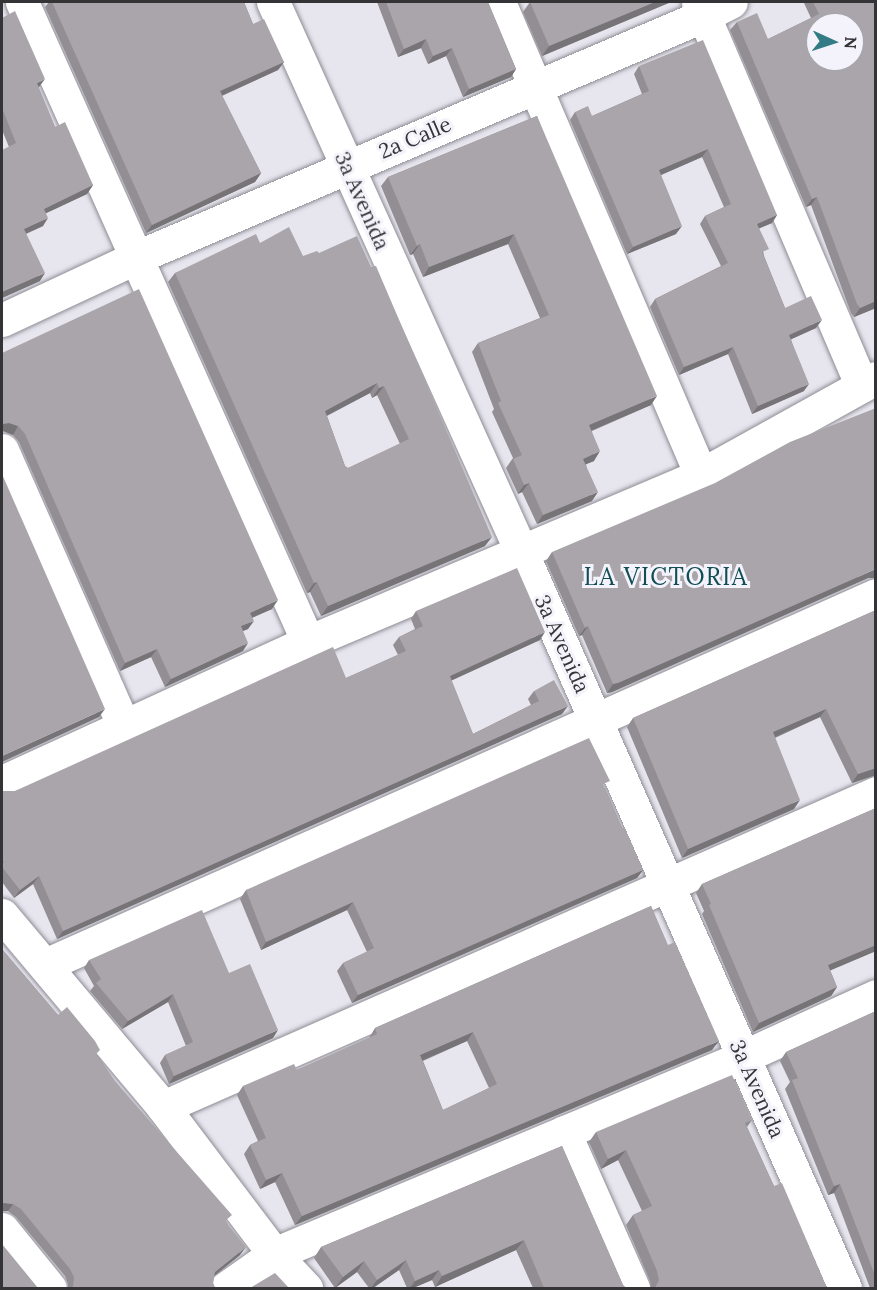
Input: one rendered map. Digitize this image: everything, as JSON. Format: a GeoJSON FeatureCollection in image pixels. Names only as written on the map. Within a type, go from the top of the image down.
{"type":"FeatureCollection","features":[{"type":"Feature","properties":{"kind":"street"},"geometry":{"type":"LineString","coordinates":[[22,2],[308,642]]}},
{"type":"Feature","properties":{"kind":"street","name":"3a Avenida"},"geometry":{"type":"LineString","coordinates":[[273,2],[521,551],[845,1288]]}},
{"type":"Feature","properties":{"kind":"street"},"geometry":{"type":"LineString","coordinates":[[499,2],[701,476]]}},
{"type":"Feature","properties":{"kind":"street"},"geometry":{"type":"LineString","coordinates":[[2,782],[308,642],[701,476],[868,381],[711,6]]}},
{"type":"Feature","properties":{"kind":"street","name":"2a Calle"},"geometry":{"type":"LineString","coordinates":[[2,320],[137,257],[536,87],[711,6]]}},
{"type":"Feature","properties":{"kind":"street"},"geometry":{"type":"LineString","coordinates":[[2,450],[124,727]]}},
{"type":"Feature","properties":{"kind":"street"},"geometry":{"type":"LineString","coordinates":[[45,964],[876,595]]}},
{"type":"Feature","properties":{"kind":"street"},"geometry":{"type":"LineString","coordinates":[[163,1107],[876,793]]}},
{"type":"Feature","properties":{"kind":"street"},"geometry":{"type":"LineString","coordinates":[[2,915],[163,1107],[274,1254],[306,1288]]}},
{"type":"Feature","properties":{"kind":"street"},"geometry":{"type":"LineString","coordinates":[[226,1288],[274,1254],[743,1057],[876,996]]}},
{"type":"Feature","properties":{"kind":"street"},"geometry":{"type":"LineString","coordinates":[[564,1132],[633,1288]]}},
{"type":"Feature","properties":{"kind":"street"},"geometry":{"type":"LineString","coordinates":[[2,1229],[50,1288]]}},
{"type":"Feature","properties":{"kind":"building"},"geometry":{"type":"Polygon","coordinates":[[[52,2],[244,2],[253,24],[264,19],[284,62],[220,91],[261,173],[152,225],[52,2]]]}},
{"type":"Feature","properties":{"kind":"building"},"geometry":{"type":"Polygon","coordinates":[[[386,2],[488,2],[516,69],[469,89],[452,48],[433,56],[426,39],[404,49],[386,2]]]}},
{"type":"Feature","properties":{"kind":"building"},"geometry":{"type":"Polygon","coordinates":[[[530,2],[655,2],[549,46],[530,2]]]}},
{"type":"Feature","properties":{"kind":"building"},"geometry":{"type":"Polygon","coordinates":[[[813,2],[876,2],[876,301],[860,308],[817,197],[812,199],[737,22],[757,13],[768,39],[805,21],[805,72],[865,72],[865,12],[818,12],[813,2]]]}},
{"type":"Feature","properties":{"kind":"building"},"geometry":{"type":"Polygon","coordinates":[[[15,11],[45,79],[37,83],[55,127],[65,122],[93,185],[44,209],[48,218],[24,229],[45,273],[2,292],[2,150],[16,143],[2,108],[2,18],[15,11]]]}},
{"type":"Feature","properties":{"kind":"building"},"geometry":{"type":"Polygon","coordinates":[[[703,40],[777,215],[757,224],[769,249],[762,252],[785,308],[811,296],[822,320],[789,335],[809,384],[758,406],[733,347],[684,367],[655,299],[728,263],[705,216],[731,204],[708,149],[659,170],[682,226],[633,247],[575,112],[588,106],[592,116],[649,91],[639,66],[703,40]]]}},
{"type":"Feature","properties":{"kind":"building"},"geometry":{"type":"Polygon","coordinates":[[[537,116],[657,396],[589,425],[600,451],[583,459],[598,492],[543,515],[529,483],[524,485],[513,459],[522,455],[498,403],[501,401],[478,343],[549,315],[514,234],[429,267],[420,244],[417,246],[388,177],[537,116]]]}},
{"type":"Feature","properties":{"kind":"building"},"geometry":{"type":"Polygon","coordinates":[[[289,227],[303,256],[317,251],[319,253],[357,236],[371,267],[376,266],[492,537],[328,606],[317,582],[314,583],[175,273],[256,234],[260,243],[289,227]],[[377,383],[325,411],[345,466],[348,468],[409,439],[384,386],[379,388],[377,383]]]}},
{"type":"Feature","properties":{"kind":"building"},"geometry":{"type":"Polygon","coordinates":[[[139,289],[278,600],[250,613],[254,621],[241,626],[248,643],[171,679],[157,649],[125,663],[25,434],[18,426],[9,423],[2,424],[2,353],[139,289]]]}},
{"type":"Feature","properties":{"kind":"building"},"geometry":{"type":"Polygon","coordinates":[[[876,408],[876,569],[613,684],[588,626],[585,628],[552,552],[715,483],[790,442],[876,408]]]}},
{"type":"Feature","properties":{"kind":"building"},"geometry":{"type":"Polygon","coordinates":[[[2,474],[105,709],[2,756],[2,474]]]}},
{"type":"Feature","properties":{"kind":"building"},"geometry":{"type":"Polygon","coordinates":[[[517,568],[545,632],[450,676],[473,734],[539,701],[534,691],[554,680],[568,706],[63,931],[39,876],[20,890],[2,867],[4,862],[2,860],[2,791],[15,791],[333,647],[346,678],[406,651],[399,637],[423,626],[416,611],[517,568]]]}},
{"type":"Feature","properties":{"kind":"building"},"geometry":{"type":"Polygon","coordinates":[[[876,610],[876,768],[858,774],[826,709],[773,732],[800,800],[688,849],[633,718],[876,610]]]}},
{"type":"Feature","properties":{"kind":"building"},"geometry":{"type":"Polygon","coordinates":[[[589,738],[610,781],[603,784],[643,870],[358,995],[343,963],[374,948],[353,902],[266,942],[246,890],[589,738]]]}},
{"type":"Feature","properties":{"kind":"building"},"geometry":{"type":"Polygon","coordinates":[[[876,808],[876,945],[828,965],[837,987],[759,1023],[702,884],[876,808]]]}},
{"type":"Feature","properties":{"kind":"building"},"geometry":{"type":"Polygon","coordinates":[[[651,906],[668,945],[675,942],[719,1041],[302,1216],[282,1173],[266,1180],[250,1145],[266,1138],[243,1086],[294,1064],[297,1070],[377,1034],[375,1028],[651,906]],[[473,1032],[420,1055],[443,1110],[497,1084],[473,1032]]]}},
{"type":"Feature","properties":{"kind":"building"},"geometry":{"type":"Polygon","coordinates":[[[202,910],[229,973],[250,964],[278,1030],[174,1076],[165,1055],[193,1042],[173,994],[128,1021],[96,983],[101,979],[89,960],[202,910]]]}},
{"type":"Feature","properties":{"kind":"building"},"geometry":{"type":"Polygon","coordinates":[[[2,949],[58,1015],[67,1007],[95,1041],[100,1050],[96,1054],[114,1080],[232,1215],[225,1221],[246,1247],[215,1272],[213,1283],[215,1288],[72,1288],[74,1277],[70,1269],[21,1209],[13,1204],[2,1204],[2,949]]]}},
{"type":"Feature","properties":{"kind":"building"},"geometry":{"type":"Polygon","coordinates":[[[876,1011],[876,1278],[840,1184],[834,1186],[792,1080],[798,1078],[786,1052],[876,1011]]]}},
{"type":"Feature","properties":{"kind":"building"},"geometry":{"type":"Polygon","coordinates":[[[732,1075],[752,1120],[745,1123],[774,1186],[782,1183],[827,1288],[655,1288],[659,1280],[657,1271],[633,1215],[652,1206],[626,1150],[608,1159],[596,1132],[732,1075]]]}},
{"type":"Feature","properties":{"kind":"building"},"geometry":{"type":"Polygon","coordinates":[[[562,1146],[626,1288],[544,1288],[524,1240],[442,1276],[439,1270],[415,1281],[406,1260],[377,1280],[364,1261],[343,1277],[321,1247],[562,1146]]]}},
{"type":"Feature","properties":{"kind":"building"},"geometry":{"type":"Polygon","coordinates":[[[2,1244],[38,1288],[2,1288],[2,1244]]]}},
{"type":"Feature","properties":{"kind":"building"},"geometry":{"type":"Polygon","coordinates":[[[275,1273],[289,1288],[250,1288],[275,1273]]]}},
{"type":"Feature","properties":{"kind":"district","name":"LA VICTORIA"},"geometry":{"type":"Point","coordinates":[666,577]}}]}
